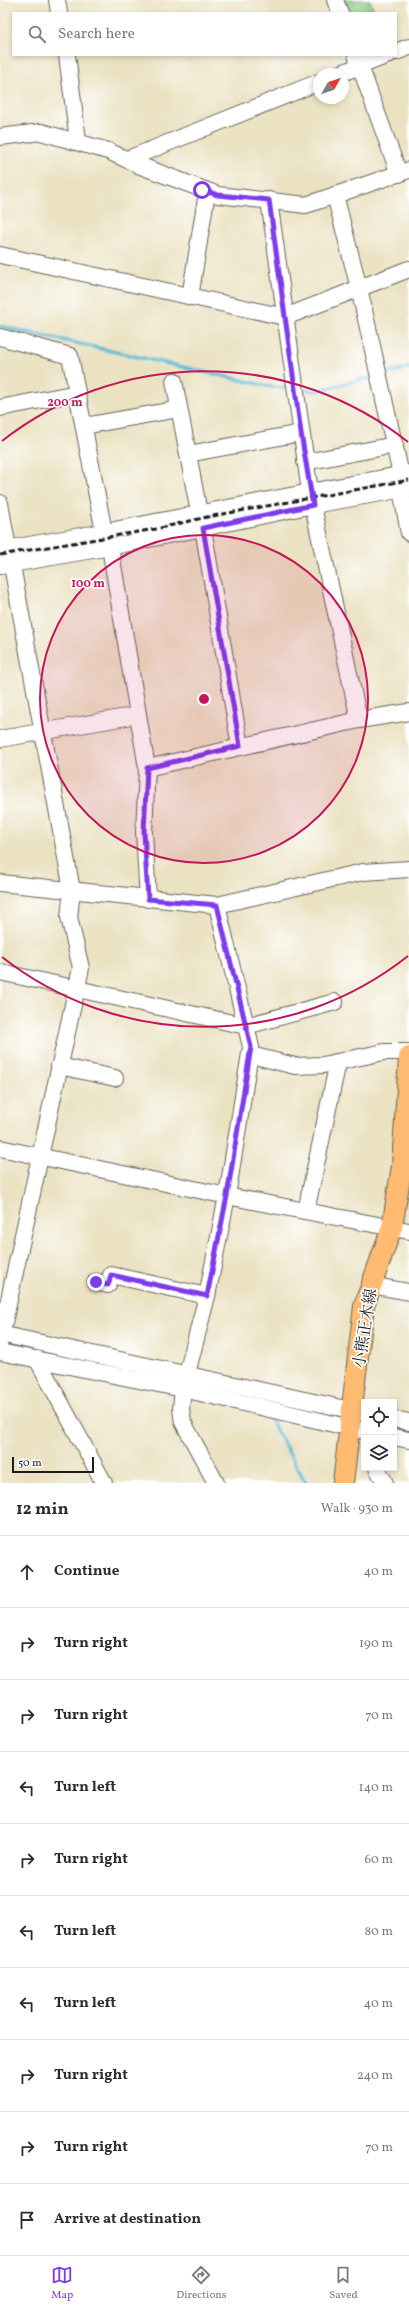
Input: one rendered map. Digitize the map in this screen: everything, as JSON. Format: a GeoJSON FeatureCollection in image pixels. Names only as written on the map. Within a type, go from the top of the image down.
{"type":"FeatureCollection","features":[{"type":"Feature","properties":{"kind":"main road","name":"小熊正木線"},"geometry":{"type":"LineString","coordinates":[[343,1483],[359,1425],[364,1306],[370,1285],[400,1229],[406,1166],[409,1057]]}},
{"type":"Feature","properties":{"kind":"street"},"geometry":{"type":"LineString","coordinates":[[57,0],[59,12]]}},
{"type":"Feature","properties":{"kind":"street"},"geometry":{"type":"LineString","coordinates":[[335,0],[340,12]]}},
{"type":"Feature","properties":{"kind":"street"},"geometry":{"type":"LineString","coordinates":[[397,52],[409,47]]}},
{"type":"Feature","properties":{"kind":"street"},"geometry":{"type":"LineString","coordinates":[[67,56],[78,141]]}},
{"type":"Feature","properties":{"kind":"street"},"geometry":{"type":"LineString","coordinates":[[347,68],[358,60],[382,56]]}},
{"type":"Feature","properties":{"kind":"street"},"geometry":{"type":"LineString","coordinates":[[0,137],[41,132],[78,141],[128,159],[141,166],[207,192],[218,195],[306,205],[404,172],[358,60]]}},
{"type":"Feature","properties":{"kind":"street"},"geometry":{"type":"LineString","coordinates":[[128,159],[313,84]]}},
{"type":"Feature","properties":{"kind":"street"},"geometry":{"type":"LineString","coordinates":[[190,297],[207,192]]}},
{"type":"Feature","properties":{"kind":"street"},"geometry":{"type":"LineString","coordinates":[[335,196],[359,288],[395,445],[405,481],[409,532]]}},
{"type":"Feature","properties":{"kind":"street"},"geometry":{"type":"LineString","coordinates":[[269,200],[311,498],[359,720]]}},
{"type":"Feature","properties":{"kind":"street"},"geometry":{"type":"LineString","coordinates":[[0,255],[285,317],[409,269]]}},
{"type":"Feature","properties":{"kind":"street"},"geometry":{"type":"LineString","coordinates":[[0,337],[70,356],[104,532]]}},
{"type":"Feature","properties":{"kind":"street"},"geometry":{"type":"LineString","coordinates":[[174,381],[201,520],[240,746]]}},
{"type":"Feature","properties":{"kind":"street"},"geometry":{"type":"LineString","coordinates":[[0,408],[77,393]]}},
{"type":"Feature","properties":{"kind":"street"},"geometry":{"type":"LineString","coordinates":[[84,426],[180,408]]}},
{"type":"Feature","properties":{"kind":"street"},"geometry":{"type":"LineString","coordinates":[[188,454],[301,433]]}},
{"type":"Feature","properties":{"kind":"street"},"geometry":{"type":"LineString","coordinates":[[305,462],[395,445]]}},
{"type":"Feature","properties":{"kind":"street"},"geometry":{"type":"LineString","coordinates":[[0,502],[4,550],[104,532],[201,520],[405,481]]}},
{"type":"Feature","properties":{"kind":"street"},"geometry":{"type":"LineString","coordinates":[[201,520],[110,547],[6,568],[42,731],[72,890],[69,917],[81,968],[0,1337],[359,1425]]}},
{"type":"Feature","properties":{"kind":"street"},"geometry":{"type":"LineString","coordinates":[[110,547],[147,768],[144,832],[148,899]]}},
{"type":"Feature","properties":{"kind":"street"},"geometry":{"type":"LineString","coordinates":[[147,768],[359,720],[409,712]]}},
{"type":"Feature","properties":{"kind":"street"},"geometry":{"type":"LineString","coordinates":[[0,739],[138,715]]}},
{"type":"Feature","properties":{"kind":"street"},"geometry":{"type":"LineString","coordinates":[[0,882],[148,899],[217,905],[363,872],[409,869]]}},
{"type":"Feature","properties":{"kind":"street"},"geometry":{"type":"LineString","coordinates":[[216,1483],[183,1422],[181,1408],[185,1383],[207,1296],[227,1196],[251,1055],[251,1047],[217,905]]}},
{"type":"Feature","properties":{"kind":"street"},"geometry":{"type":"LineString","coordinates":[[0,972],[246,1026],[335,1002]]}},
{"type":"Feature","properties":{"kind":"street"},"geometry":{"type":"LineString","coordinates":[[251,1055],[295,1066],[323,1065],[384,1052],[409,1052]]}},
{"type":"Feature","properties":{"kind":"street"},"geometry":{"type":"LineString","coordinates":[[306,1211],[338,1062]]}},
{"type":"Feature","properties":{"kind":"street"},"geometry":{"type":"LineString","coordinates":[[59,1066],[114,1078]]}},
{"type":"Feature","properties":{"kind":"street"},"geometry":{"type":"LineString","coordinates":[[0,1148],[227,1196],[400,1229]]}},
{"type":"Feature","properties":{"kind":"street"},"geometry":{"type":"LineString","coordinates":[[96,1282],[108,1285],[111,1275],[207,1296]]}},
{"type":"Feature","properties":{"kind":"street"},"geometry":{"type":"LineString","coordinates":[[370,1285],[409,1292]]}},
{"type":"Feature","properties":{"kind":"street"},"geometry":{"type":"LineString","coordinates":[[0,1352],[185,1383]]}},
{"type":"Feature","properties":{"kind":"street"},"geometry":{"type":"LineString","coordinates":[[37,1359],[104,1483]]}},
{"type":"Feature","properties":{"kind":"street"},"geometry":{"type":"LineString","coordinates":[[397,1420],[409,1422]]}},
{"type":"Feature","properties":{"kind":"street"},"geometry":{"type":"LineString","coordinates":[[397,1438],[409,1440]]}},
{"type":"Feature","properties":{"kind":"street"},"geometry":{"type":"LineString","coordinates":[[379,1471],[385,1483]]}},
{"type":"Feature","properties":{"kind":"green space"},"geometry":{"type":"Polygon","coordinates":[[[343,0],[370,0],[375,12],[347,12],[343,0]]]}},
{"type":"Feature","properties":{"kind":"waterway"},"geometry":{"type":"LineString","coordinates":[[0,326],[272,387],[291,388]]}},
{"type":"Feature","properties":{"kind":"waterway"},"geometry":{"type":"LineString","coordinates":[[383,374],[409,368]]}},
{"type":"Feature","properties":{"kind":"waterway"},"geometry":{"type":"LineString","coordinates":[[299,389],[317,391],[375,376]]}},
{"type":"Feature","properties":{"kind":"waterway"},"geometry":{"type":"LineString","coordinates":[[8,1345],[90,1362]]}},
{"type":"Feature","properties":{"kind":"waterway"},"geometry":{"type":"LineString","coordinates":[[267,1414],[306,1483]]}},
{"type":"Feature","properties":{"kind":"waterway"},"geometry":{"type":"LineString","coordinates":[[397,1428],[409,1431]]}},
{"type":"Feature","properties":{"kind":"railway"},"geometry":{"type":"LineString","coordinates":[[0,555],[156,529],[207,517],[409,480]]}},
{"type":"Feature","properties":{"kind":"route"},"geometry":{"type":"LineString","coordinates":[[96,1282],[108,1285],[111,1275],[207,1296],[227,1196],[251,1047],[217,905],[148,899],[144,832],[147,768],[240,746],[203,528],[313,505],[301,433],[269,200],[218,195],[202,190]]}}]}
